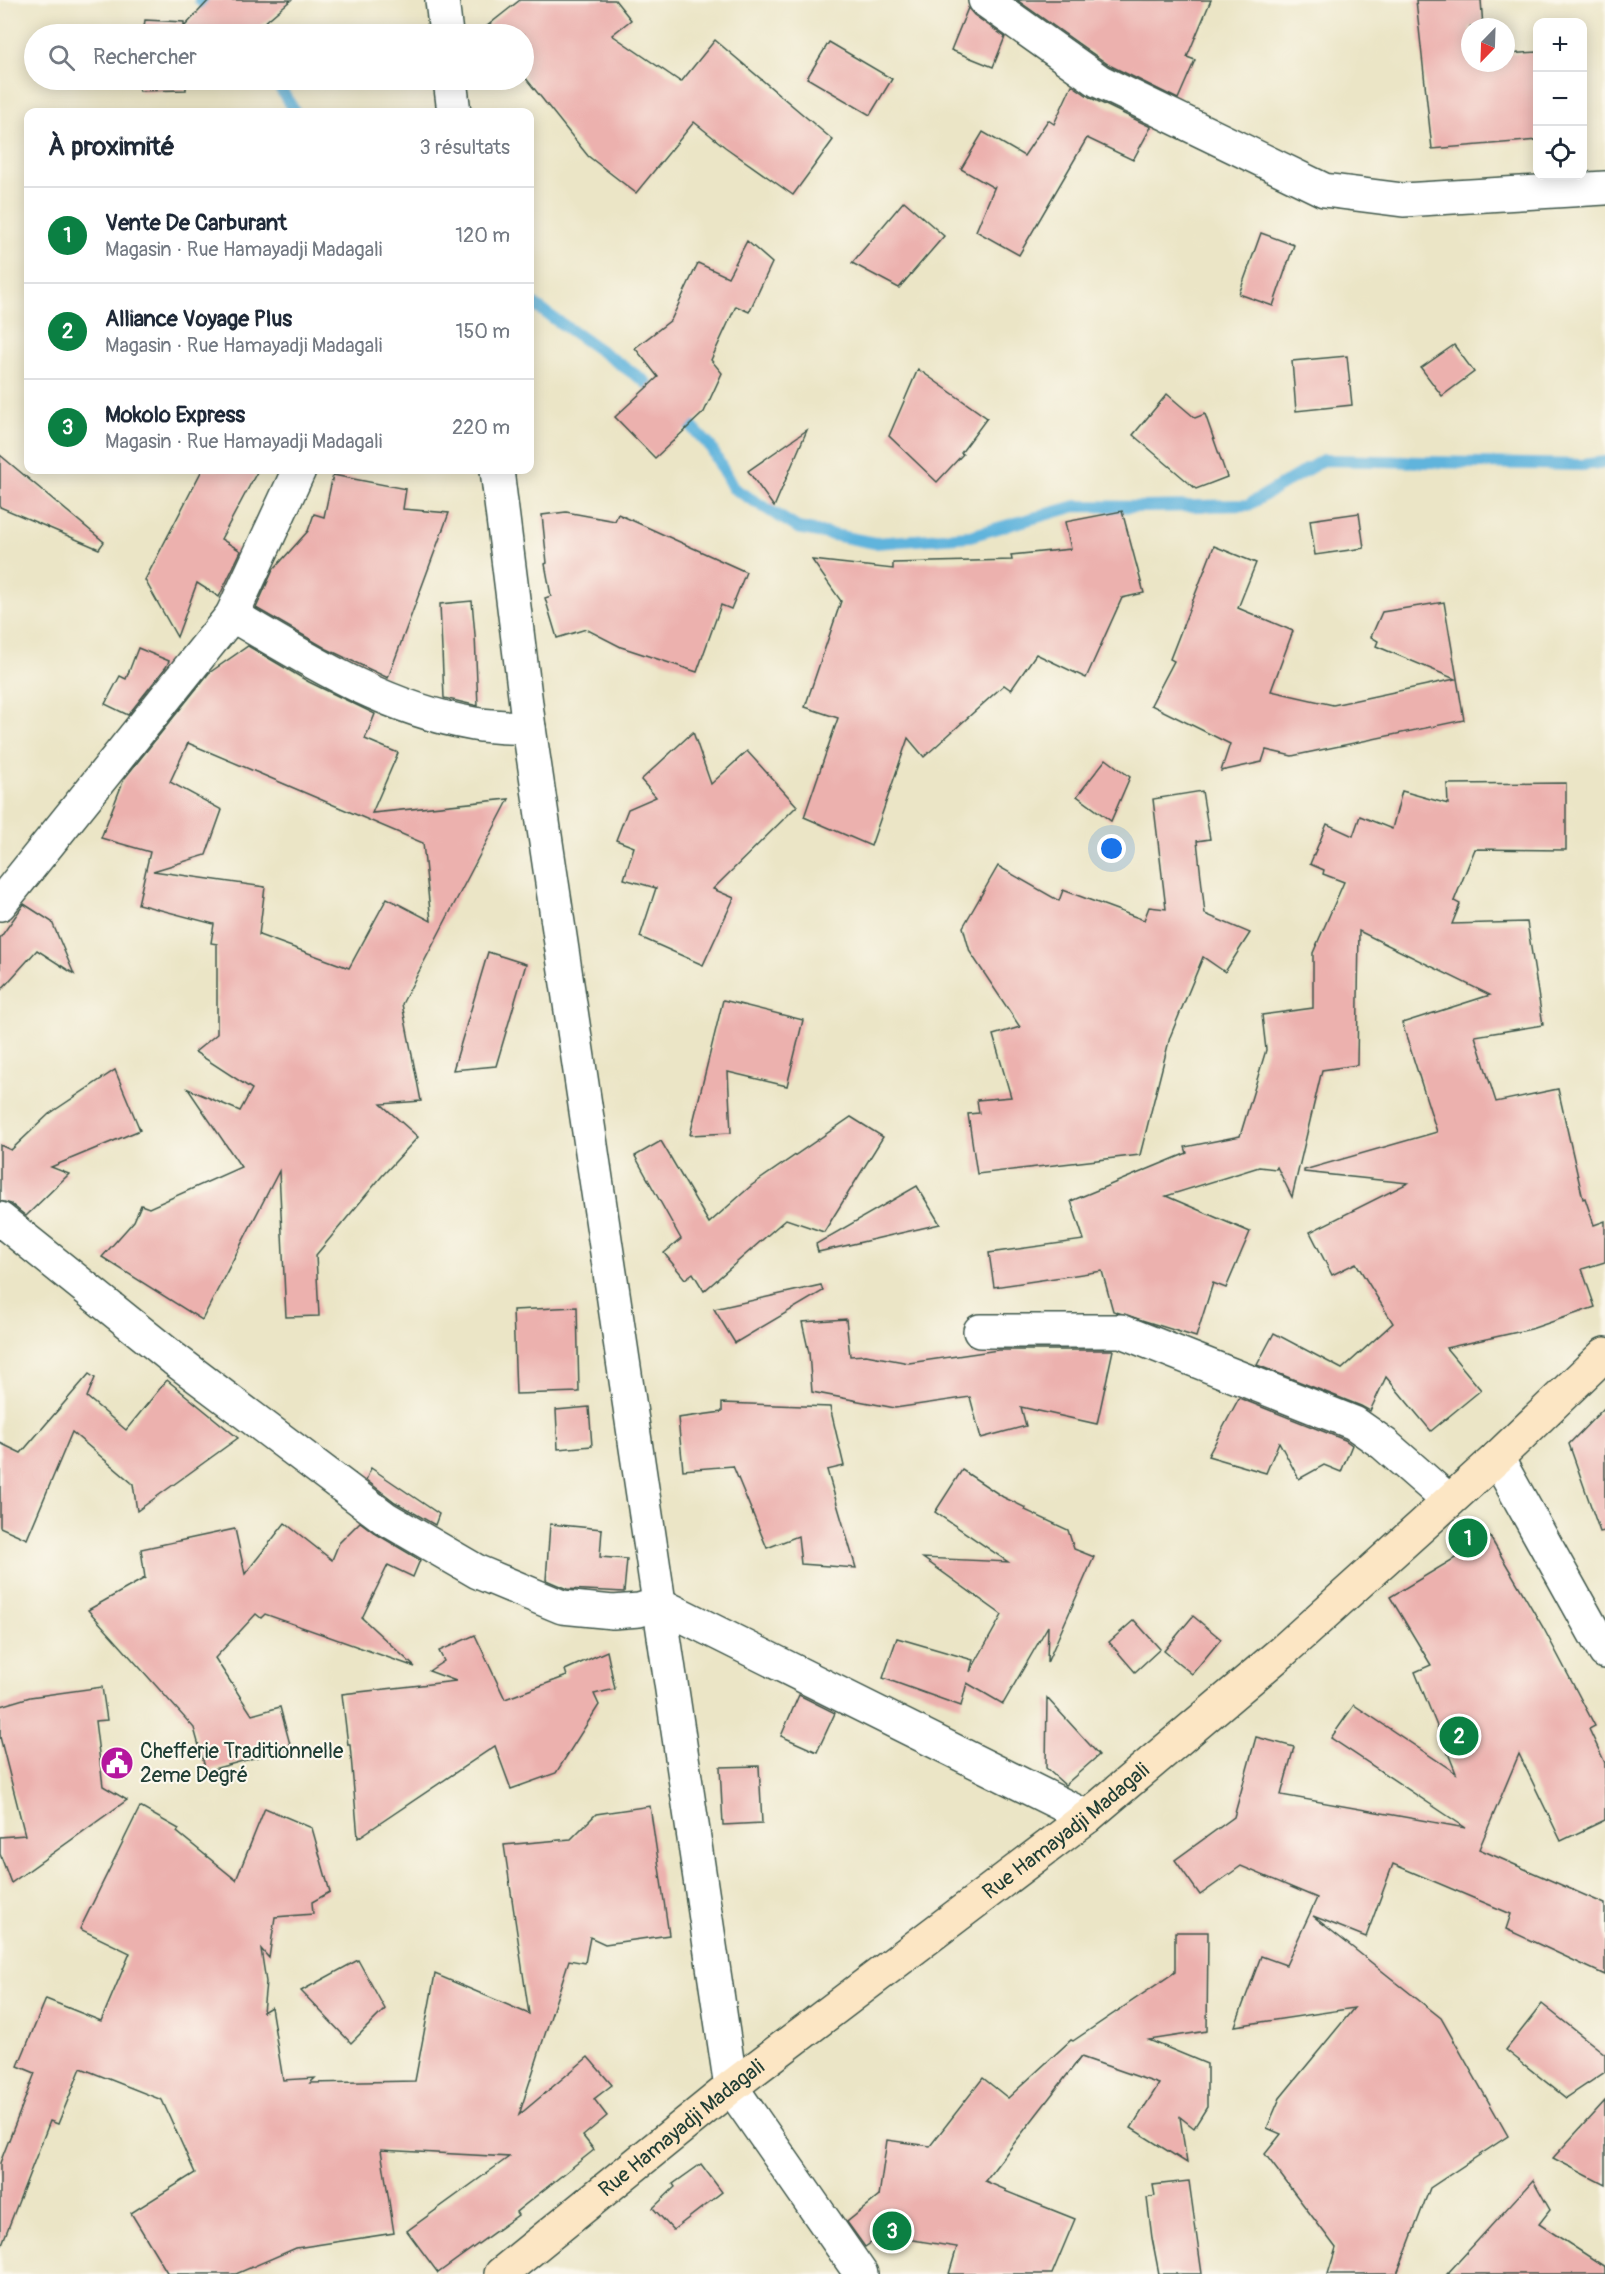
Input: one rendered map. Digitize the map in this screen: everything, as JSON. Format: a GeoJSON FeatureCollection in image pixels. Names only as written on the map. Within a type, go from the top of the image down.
{"type":"FeatureCollection","features":[{"type":"Feature","properties":{"kind":"street"},"geometry":{"type":"LineString","coordinates":[[442,0],[445,24]]}},
{"type":"Feature","properties":{"kind":"street"},"geometry":{"type":"LineString","coordinates":[[985,0],[1099,81],[1324,190],[1403,200],[1605,188]]}},
{"type":"Feature","properties":{"kind":"street"},"geometry":{"type":"LineString","coordinates":[[451,90],[454,108]]}},
{"type":"Feature","properties":{"kind":"street"},"geometry":{"type":"LineString","coordinates":[[0,904],[232,615],[297,474]]}},
{"type":"Feature","properties":{"kind":"street"},"geometry":{"type":"LineString","coordinates":[[497,474],[529,728],[731,2087],[861,2274]]}},
{"type":"Feature","properties":{"kind":"street"},"geometry":{"type":"LineString","coordinates":[[232,615],[325,671],[408,707],[474,724],[529,728]]}},
{"type":"Feature","properties":{"kind":"street"},"geometry":{"type":"LineString","coordinates":[[0,1219],[174,1359],[385,1518],[478,1572],[562,1607],[613,1612],[639,1610],[659,1604],[1087,1817]]}},
{"type":"Feature","properties":{"kind":"street"},"geometry":{"type":"LineString","coordinates":[[980,1331],[1121,1331],[1354,1423],[1384,1444],[1449,1501]]}},
{"type":"Feature","properties":{"kind":"street","name":"Rue Hamayadji Madagali"},"geometry":{"type":"LineString","coordinates":[[501,2274],[731,2087],[1087,1817],[1283,1652],[1497,1458],[1605,1354]]}},
{"type":"Feature","properties":{"kind":"street"},"geometry":{"type":"LineString","coordinates":[[1497,1458],[1605,1652]]}},
{"type":"Feature","properties":{"kind":"building"},"geometry":{"type":"Polygon","coordinates":[[[209,0],[291,0],[263,24],[187,24],[209,0]]]}},
{"type":"Feature","properties":{"kind":"building"},"geometry":{"type":"Polygon","coordinates":[[[520,0],[615,0],[631,20],[612,35],[681,82],[715,40],[833,140],[793,195],[694,122],[636,193],[588,156],[534,88],[534,24],[490,24],[520,0]]]}},
{"type":"Feature","properties":{"kind":"building"},"geometry":{"type":"Polygon","coordinates":[[[1017,0],[1211,0],[1187,57],[1195,60],[1178,99],[1109,65],[1017,0]]]}},
{"type":"Feature","properties":{"kind":"building"},"geometry":{"type":"Polygon","coordinates":[[[1416,0],[1481,0],[1482,18],[1461,18],[1461,72],[1515,72],[1515,53],[1533,52],[1533,140],[1432,149],[1416,0]]]}},
{"type":"Feature","properties":{"kind":"building"},"geometry":{"type":"Polygon","coordinates":[[[968,8],[974,15],[1005,37],[993,67],[951,50],[968,8]]]}},
{"type":"Feature","properties":{"kind":"building"},"geometry":{"type":"Polygon","coordinates":[[[145,20],[184,22],[184,24],[144,24],[145,20]]]}},
{"type":"Feature","properties":{"kind":"building"},"geometry":{"type":"Polygon","coordinates":[[[829,42],[892,79],[870,115],[807,78],[829,42]]]}},
{"type":"Feature","properties":{"kind":"building"},"geometry":{"type":"Polygon","coordinates":[[[1072,85],[1091,98],[1151,127],[1133,160],[1087,138],[1019,255],[976,231],[995,186],[994,188],[961,169],[983,132],[1024,156],[1048,120],[1054,124],[1072,85]]]}},
{"type":"Feature","properties":{"kind":"building"},"geometry":{"type":"Polygon","coordinates":[[[139,90],[186,90],[139,91],[139,90]]]}},
{"type":"Feature","properties":{"kind":"building"},"geometry":{"type":"Polygon","coordinates":[[[904,201],[944,236],[899,288],[852,263],[904,201]]]}},
{"type":"Feature","properties":{"kind":"building"},"geometry":{"type":"Polygon","coordinates":[[[1261,233],[1294,245],[1273,306],[1239,294],[1261,233]]]}},
{"type":"Feature","properties":{"kind":"building"},"geometry":{"type":"Polygon","coordinates":[[[747,241],[772,263],[749,312],[736,306],[711,360],[722,373],[704,412],[655,458],[615,417],[658,377],[635,348],[671,320],[698,263],[728,277],[747,241]]]}},
{"type":"Feature","properties":{"kind":"building"},"geometry":{"type":"Polygon","coordinates":[[[1454,345],[1474,372],[1442,396],[1421,368],[1454,345]]]}},
{"type":"Feature","properties":{"kind":"building"},"geometry":{"type":"Polygon","coordinates":[[[1347,356],[1352,405],[1296,411],[1292,361],[1347,356]]]}},
{"type":"Feature","properties":{"kind":"building"},"geometry":{"type":"Polygon","coordinates":[[[918,369],[987,418],[961,453],[963,454],[937,482],[889,436],[918,369]]]}},
{"type":"Feature","properties":{"kind":"building"},"geometry":{"type":"Polygon","coordinates":[[[1167,394],[1195,418],[1205,414],[1227,477],[1196,489],[1133,435],[1167,394]]]}},
{"type":"Feature","properties":{"kind":"building"},"geometry":{"type":"Polygon","coordinates":[[[807,430],[774,507],[748,471],[807,430]]]}},
{"type":"Feature","properties":{"kind":"building"},"geometry":{"type":"Polygon","coordinates":[[[0,455],[104,542],[99,549],[0,507],[0,455]]]}},
{"type":"Feature","properties":{"kind":"building"},"geometry":{"type":"Polygon","coordinates":[[[200,474],[256,474],[221,539],[241,551],[219,597],[197,583],[177,637],[145,580],[200,474]]]}},
{"type":"Feature","properties":{"kind":"building"},"geometry":{"type":"Polygon","coordinates":[[[333,475],[406,489],[403,509],[449,513],[388,678],[327,649],[256,608],[273,570],[308,531],[314,514],[324,517],[333,475]]]}},
{"type":"Feature","properties":{"kind":"building"},"geometry":{"type":"Polygon","coordinates":[[[1122,511],[1144,593],[1122,598],[1086,678],[1036,654],[1011,690],[1004,685],[924,757],[908,738],[871,846],[804,817],[838,718],[805,707],[841,601],[812,560],[893,569],[893,563],[1012,560],[1011,555],[1071,549],[1065,522],[1122,511]]]}},
{"type":"Feature","properties":{"kind":"building"},"geometry":{"type":"Polygon","coordinates":[[[566,512],[615,521],[618,514],[746,572],[731,609],[721,605],[697,672],[621,647],[586,629],[557,638],[545,598],[551,596],[545,564],[547,563],[542,515],[566,512]]]}},
{"type":"Feature","properties":{"kind":"building"},"geometry":{"type":"Polygon","coordinates":[[[1359,513],[1364,548],[1315,555],[1310,520],[1359,513]]]}},
{"type":"Feature","properties":{"kind":"building"},"geometry":{"type":"Polygon","coordinates":[[[1214,546],[1256,563],[1238,608],[1293,631],[1271,691],[1333,705],[1455,679],[1376,646],[1378,641],[1371,637],[1382,612],[1444,602],[1464,720],[1292,756],[1266,750],[1262,762],[1221,771],[1230,744],[1151,705],[1174,661],[1170,659],[1214,546]]]}},
{"type":"Feature","properties":{"kind":"building"},"geometry":{"type":"Polygon","coordinates":[[[472,601],[478,706],[444,698],[440,604],[472,601]]]}},
{"type":"Feature","properties":{"kind":"building"},"geometry":{"type":"Polygon","coordinates":[[[248,646],[309,682],[375,714],[365,739],[398,753],[372,813],[509,799],[402,1004],[421,1101],[381,1104],[418,1137],[316,1255],[319,1316],[286,1317],[279,1171],[202,1320],[102,1257],[134,1221],[141,1205],[149,1208],[241,1167],[188,1089],[240,1111],[252,1089],[195,1052],[217,1034],[217,944],[211,943],[214,924],[138,904],[150,852],[101,838],[124,779],[209,673],[248,646]],[[188,743],[170,782],[222,810],[206,855],[153,871],[265,887],[259,935],[349,968],[387,898],[431,921],[423,843],[188,743]]]}},
{"type":"Feature","properties":{"kind":"building"},"geometry":{"type":"Polygon","coordinates":[[[138,648],[169,661],[128,715],[105,704],[120,676],[126,679],[138,648]]]}},
{"type":"Feature","properties":{"kind":"building"},"geometry":{"type":"Polygon","coordinates":[[[693,732],[711,784],[747,751],[797,806],[713,889],[734,898],[703,965],[640,937],[656,888],[624,879],[634,847],[616,840],[628,809],[656,797],[641,780],[693,732]]]}},
{"type":"Feature","properties":{"kind":"building"},"geometry":{"type":"Polygon","coordinates":[[[1106,759],[1130,777],[1111,821],[1077,796],[1106,759]]]}},
{"type":"Feature","properties":{"kind":"building"},"geometry":{"type":"Polygon","coordinates":[[[1566,783],[1566,850],[1475,849],[1454,901],[1460,904],[1452,924],[1527,922],[1543,1025],[1475,1036],[1496,1102],[1558,1089],[1583,1199],[1585,1198],[1594,1225],[1605,1221],[1605,1262],[1582,1269],[1595,1307],[1531,1329],[1446,1348],[1481,1390],[1431,1431],[1386,1377],[1370,1411],[1257,1365],[1274,1333],[1342,1369],[1393,1323],[1356,1263],[1332,1275],[1310,1232],[1408,1183],[1304,1172],[1304,1170],[1437,1132],[1402,1023],[1490,995],[1359,931],[1357,1065],[1322,1070],[1292,1197],[1277,1167],[1276,1169],[1259,1167],[1166,1196],[1250,1232],[1226,1288],[1213,1283],[1196,1337],[1113,1311],[1102,1271],[994,1287],[989,1253],[1084,1240],[1071,1201],[1187,1153],[1185,1147],[1240,1136],[1266,1050],[1262,1015],[1313,1008],[1313,953],[1344,882],[1323,874],[1324,870],[1310,864],[1327,824],[1353,836],[1360,816],[1392,829],[1402,791],[1448,804],[1447,784],[1566,783]]]}},
{"type":"Feature","properties":{"kind":"building"},"geometry":{"type":"Polygon","coordinates":[[[1202,791],[1210,839],[1197,841],[1205,914],[1250,933],[1225,972],[1203,957],[1170,1037],[1140,1155],[977,1174],[968,1114],[979,1113],[977,1100],[1011,1097],[993,1035],[1020,1027],[970,952],[963,927],[998,866],[1059,901],[1063,890],[1144,920],[1149,907],[1166,909],[1153,799],[1202,791]]]}},
{"type":"Feature","properties":{"kind":"building"},"geometry":{"type":"Polygon","coordinates":[[[24,904],[52,922],[74,974],[37,950],[0,991],[0,938],[24,904]]]}},
{"type":"Feature","properties":{"kind":"building"},"geometry":{"type":"Polygon","coordinates":[[[488,952],[526,964],[496,1066],[453,1070],[488,952]]]}},
{"type":"Feature","properties":{"kind":"building"},"geometry":{"type":"Polygon","coordinates":[[[723,1000],[803,1020],[787,1086],[728,1072],[731,1133],[690,1135],[723,1000]]]}},
{"type":"Feature","properties":{"kind":"building"},"geometry":{"type":"Polygon","coordinates":[[[115,1070],[140,1130],[51,1167],[69,1174],[26,1216],[11,1204],[0,1201],[0,1145],[11,1150],[49,1114],[115,1070]]]}},
{"type":"Feature","properties":{"kind":"building"},"geometry":{"type":"Polygon","coordinates":[[[851,1117],[883,1137],[824,1232],[786,1219],[704,1291],[693,1273],[685,1279],[664,1253],[681,1239],[635,1156],[661,1141],[709,1223],[752,1185],[851,1117]]]}},
{"type":"Feature","properties":{"kind":"building"},"geometry":{"type":"Polygon","coordinates":[[[917,1186],[940,1224],[818,1252],[816,1244],[917,1186]]]}},
{"type":"Feature","properties":{"kind":"building"},"geometry":{"type":"Polygon","coordinates":[[[821,1285],[823,1291],[735,1343],[714,1309],[821,1285]]]}},
{"type":"Feature","properties":{"kind":"building"},"geometry":{"type":"Polygon","coordinates":[[[577,1307],[579,1392],[516,1394],[513,1310],[577,1307]]]}},
{"type":"Feature","properties":{"kind":"building"},"geometry":{"type":"Polygon","coordinates":[[[846,1319],[850,1356],[866,1355],[909,1363],[998,1350],[1113,1350],[1097,1424],[1021,1407],[1026,1426],[981,1438],[970,1397],[895,1408],[812,1392],[809,1353],[802,1322],[846,1319]]]}},
{"type":"Feature","properties":{"kind":"building"},"geometry":{"type":"Polygon","coordinates":[[[89,1374],[95,1378],[87,1397],[126,1430],[167,1380],[238,1438],[137,1511],[133,1484],[72,1432],[27,1539],[0,1527],[0,1443],[21,1453],[89,1374]]]}},
{"type":"Feature","properties":{"kind":"building"},"geometry":{"type":"Polygon","coordinates":[[[1239,1398],[1345,1440],[1352,1445],[1341,1472],[1324,1465],[1299,1479],[1279,1442],[1266,1473],[1208,1456],[1239,1398]]]}},
{"type":"Feature","properties":{"kind":"building"},"geometry":{"type":"Polygon","coordinates":[[[722,1403],[830,1407],[844,1466],[827,1470],[856,1568],[801,1564],[798,1536],[767,1548],[733,1466],[683,1470],[678,1418],[722,1412],[722,1403]]]}},
{"type":"Feature","properties":{"kind":"building"},"geometry":{"type":"Polygon","coordinates":[[[589,1407],[592,1446],[558,1449],[556,1410],[589,1407]]]}},
{"type":"Feature","properties":{"kind":"building"},"geometry":{"type":"Polygon","coordinates":[[[1605,1407],[1605,1531],[1600,1532],[1569,1444],[1605,1407]]]}},
{"type":"Feature","properties":{"kind":"building"},"geometry":{"type":"Polygon","coordinates":[[[371,1468],[439,1514],[435,1525],[395,1502],[366,1480],[371,1468]]]}},
{"type":"Feature","properties":{"kind":"building"},"geometry":{"type":"Polygon","coordinates":[[[962,1470],[1003,1497],[1026,1508],[1025,1510],[1068,1530],[1074,1549],[1094,1557],[1047,1663],[1048,1626],[1003,1704],[967,1683],[961,1706],[883,1678],[897,1638],[973,1660],[970,1672],[1002,1615],[923,1558],[1008,1562],[935,1512],[962,1470]]]}},
{"type":"Feature","properties":{"kind":"building"},"geometry":{"type":"Polygon","coordinates":[[[360,1522],[420,1560],[413,1577],[388,1565],[362,1618],[415,1667],[265,1614],[261,1618],[256,1614],[215,1658],[252,1715],[280,1707],[291,1748],[206,1771],[194,1728],[88,1610],[145,1578],[141,1549],[235,1529],[245,1574],[285,1523],[332,1560],[339,1543],[360,1522]]]}},
{"type":"Feature","properties":{"kind":"building"},"geometry":{"type":"Polygon","coordinates":[[[550,1524],[602,1529],[600,1557],[627,1559],[624,1592],[567,1589],[546,1580],[550,1524]]]}},
{"type":"Feature","properties":{"kind":"building"},"geometry":{"type":"Polygon","coordinates":[[[1490,1537],[1544,1629],[1595,1726],[1589,1729],[1605,1763],[1605,1820],[1561,1841],[1519,1754],[1479,1849],[1605,1904],[1605,1975],[1506,1929],[1511,1914],[1393,1864],[1366,1937],[1313,1916],[1441,2018],[1508,2136],[1430,2188],[1397,2274],[1328,2274],[1336,2248],[1265,2154],[1281,2134],[1267,2128],[1280,2098],[1354,2008],[1235,2026],[1261,1956],[1286,1965],[1317,1898],[1241,1866],[1200,1895],[1175,1860],[1234,1817],[1256,1737],[1294,1747],[1281,1795],[1466,1828],[1331,1738],[1354,1705],[1456,1773],[1415,1672],[1431,1665],[1390,1597],[1490,1537]]]}},
{"type":"Feature","properties":{"kind":"building"},"geometry":{"type":"Polygon","coordinates":[[[1193,1616],[1221,1639],[1192,1674],[1164,1651],[1193,1616]]]}},
{"type":"Feature","properties":{"kind":"building"},"geometry":{"type":"Polygon","coordinates":[[[1134,1620],[1160,1649],[1135,1672],[1109,1642],[1134,1620]]]}},
{"type":"Feature","properties":{"kind":"building"},"geometry":{"type":"Polygon","coordinates":[[[475,1635],[505,1699],[567,1676],[565,1670],[607,1651],[615,1689],[594,1694],[599,1705],[556,1773],[511,1789],[495,1746],[358,1838],[350,1745],[348,1745],[342,1694],[456,1681],[429,1671],[444,1661],[439,1651],[475,1635]]]}},
{"type":"Feature","properties":{"kind":"building"},"geometry":{"type":"Polygon","coordinates":[[[102,1687],[107,1720],[95,1721],[103,1786],[127,1800],[11,1883],[0,1854],[0,1837],[25,1835],[0,1737],[0,1706],[30,1697],[102,1687]]]}},
{"type":"Feature","properties":{"kind":"building"},"geometry":{"type":"Polygon","coordinates":[[[799,1695],[835,1713],[817,1752],[781,1736],[799,1695]]]}},
{"type":"Feature","properties":{"kind":"building"},"geometry":{"type":"Polygon","coordinates":[[[1047,1698],[1099,1755],[1065,1785],[1046,1768],[1047,1698]]]}},
{"type":"Feature","properties":{"kind":"building"},"geometry":{"type":"Polygon","coordinates":[[[759,1766],[762,1823],[723,1825],[720,1767],[759,1766]]]}},
{"type":"Feature","properties":{"kind":"building"},"geometry":{"type":"Polygon","coordinates":[[[650,1806],[669,1935],[605,1944],[590,1937],[585,1963],[569,1960],[519,2115],[588,2057],[612,2085],[594,2099],[607,2116],[583,2136],[594,2150],[516,2212],[518,2215],[438,2273],[407,2231],[509,2157],[381,2150],[394,2233],[296,2248],[236,2274],[168,2274],[131,2213],[195,2173],[162,2100],[81,2068],[58,2124],[50,2121],[2,2244],[0,2243],[0,2163],[35,2073],[18,2066],[46,1999],[101,2021],[130,1953],[80,1929],[140,1807],[179,1829],[177,1832],[236,1880],[265,1808],[312,1828],[330,1892],[312,1902],[313,1914],[275,1917],[269,1958],[261,1949],[266,1982],[263,2012],[271,2007],[283,2080],[315,2078],[310,2083],[415,2081],[435,1974],[529,2014],[504,1845],[571,1839],[596,1814],[650,1806]]]}},
{"type":"Feature","properties":{"kind":"building"},"geometry":{"type":"Polygon","coordinates":[[[1175,1932],[1208,1932],[1207,2031],[1149,2040],[1207,2064],[1207,2107],[1194,2128],[1180,2117],[1187,2163],[1131,2128],[1159,2084],[1081,2057],[985,2181],[1075,2219],[1052,2274],[949,2274],[957,2247],[882,2235],[865,2247],[847,2222],[879,2196],[887,2140],[930,2146],[983,2078],[1008,2098],[1071,2040],[1073,2041],[1175,1972],[1175,1932]]]}},
{"type":"Feature","properties":{"kind":"building"},"geometry":{"type":"Polygon","coordinates":[[[358,1960],[385,2009],[351,2043],[301,1991],[358,1960]]]}},
{"type":"Feature","properties":{"kind":"building"},"geometry":{"type":"Polygon","coordinates":[[[1542,2004],[1605,2054],[1605,2072],[1566,2098],[1506,2050],[1542,2004]]]}},
{"type":"Feature","properties":{"kind":"building"},"geometry":{"type":"Polygon","coordinates":[[[1605,2101],[1605,2185],[1553,2158],[1605,2101]]]}},
{"type":"Feature","properties":{"kind":"building"},"geometry":{"type":"Polygon","coordinates":[[[701,2164],[722,2192],[673,2230],[653,2208],[675,2187],[673,2184],[701,2164]]]}},
{"type":"Feature","properties":{"kind":"building"},"geometry":{"type":"Polygon","coordinates":[[[1533,2180],[1550,2210],[1539,2224],[1605,2267],[1605,2274],[1447,2274],[1533,2180]]]}},
{"type":"Feature","properties":{"kind":"building"},"geometry":{"type":"Polygon","coordinates":[[[1189,2181],[1202,2274],[1159,2274],[1147,2198],[1155,2196],[1153,2185],[1189,2181]]]}},
{"type":"Feature","properties":{"kind":"waterway"},"geometry":{"type":"LineString","coordinates":[[200,0],[226,24]]}},
{"type":"Feature","properties":{"kind":"waterway"},"geometry":{"type":"LineString","coordinates":[[281,90],[292,108]]}},
{"type":"Feature","properties":{"kind":"waterway"},"geometry":{"type":"LineString","coordinates":[[534,305],[643,380],[660,396]]}},
{"type":"Feature","properties":{"kind":"waterway"},"geometry":{"type":"LineString","coordinates":[[679,414],[710,446],[733,488],[798,528],[875,543],[970,536],[1076,506],[1248,505],[1323,460],[1582,465],[1605,462]]}},
{"type":"Feature","properties":{"kind":"place","name":"Vente De Carburant"},"geometry":{"type":"Point","coordinates":[1468,1538]}},
{"type":"Feature","properties":{"kind":"place","name":"Alliance Voyage Plus"},"geometry":{"type":"Point","coordinates":[1459,1736]}},
{"type":"Feature","properties":{"kind":"place","name":"Chefferie Traditionnelle 2eme Degré"},"geometry":{"type":"Point","coordinates":[117,1763]}},
{"type":"Feature","properties":{"kind":"place","name":"Mokolo Express"},"geometry":{"type":"Point","coordinates":[892,2231]}}]}
